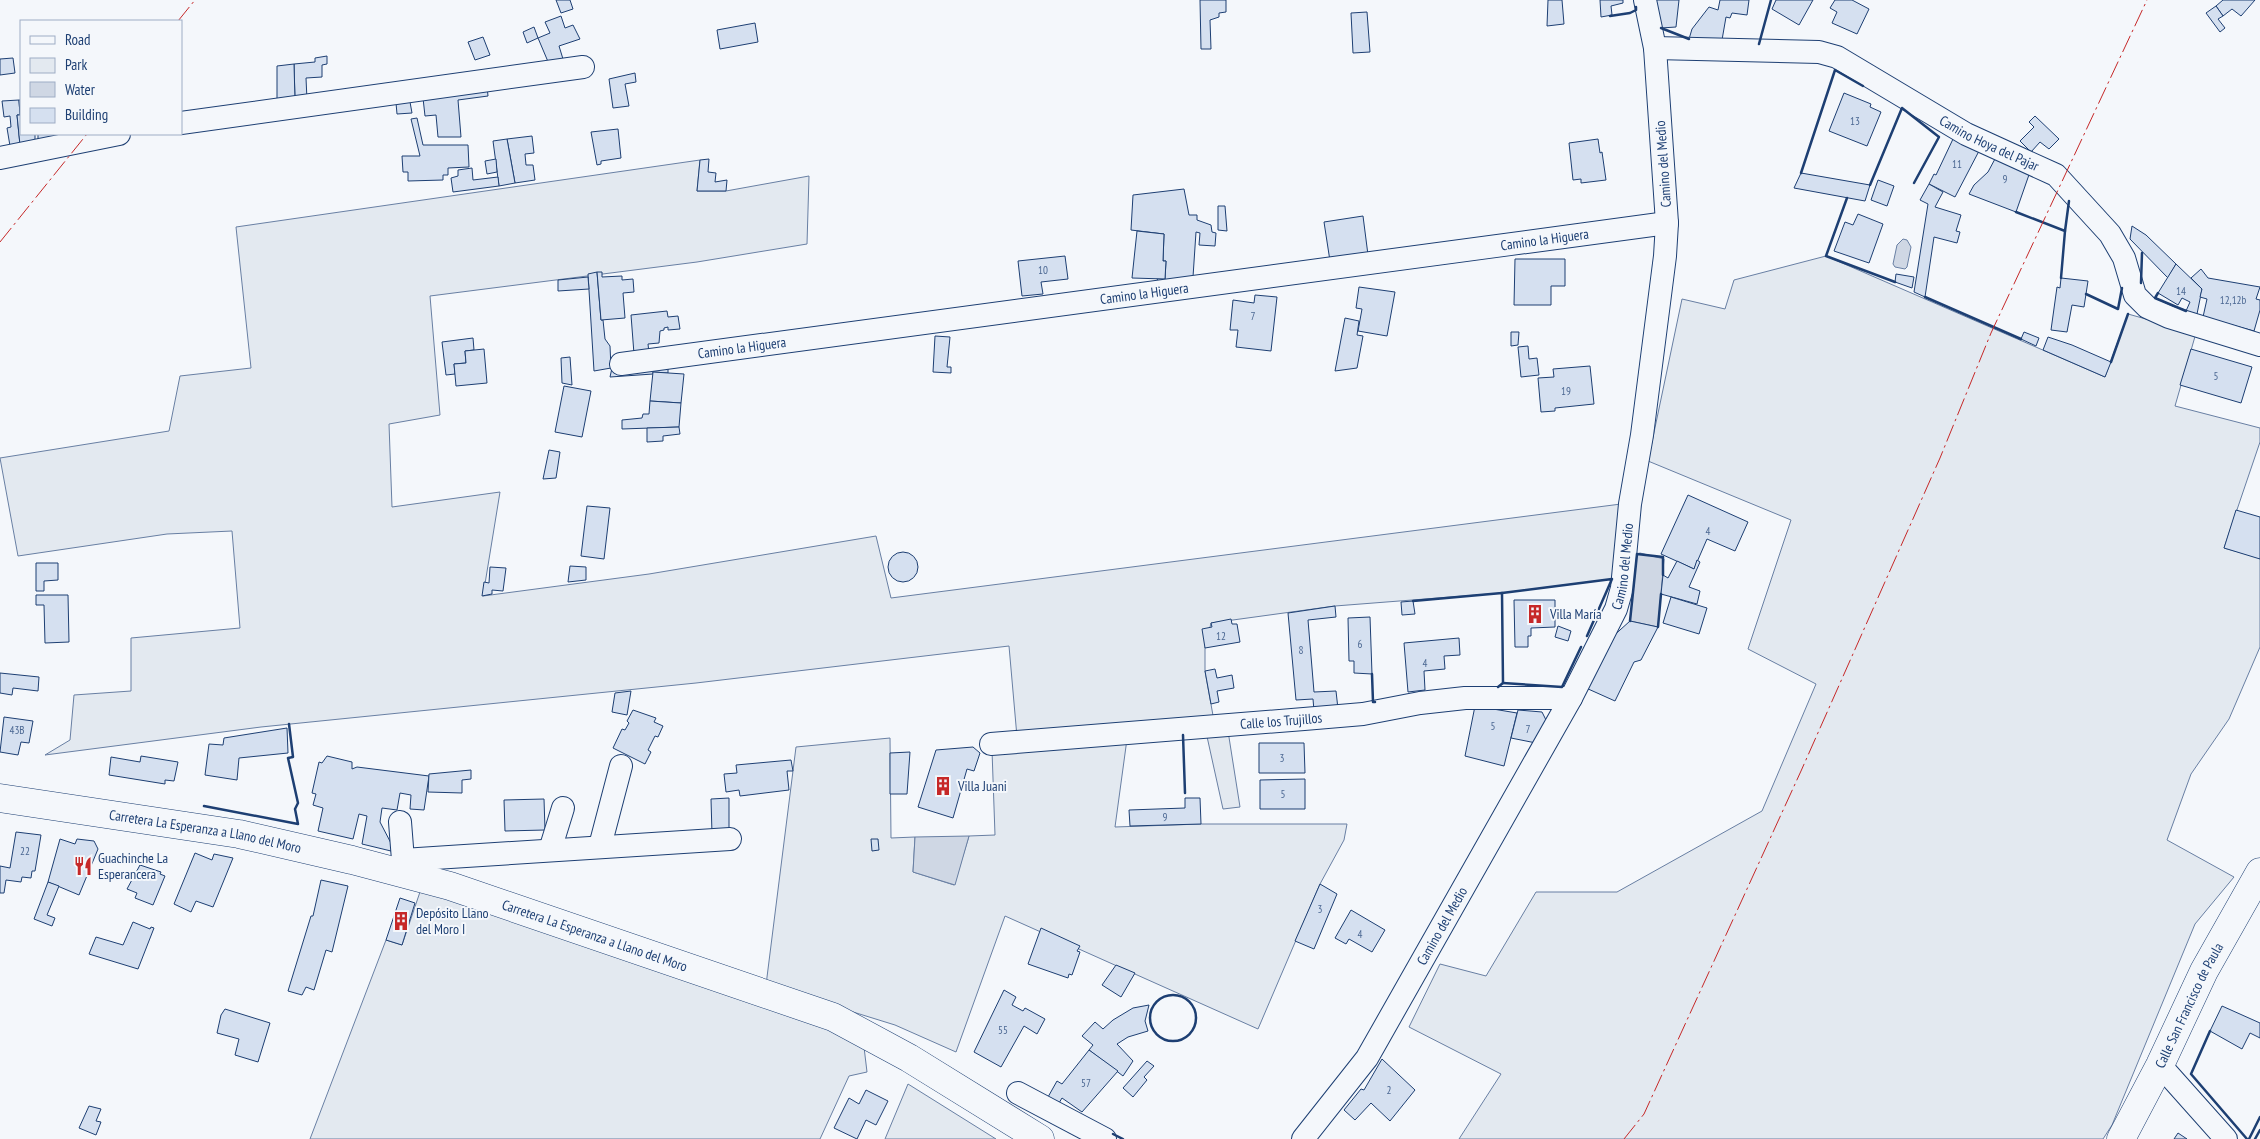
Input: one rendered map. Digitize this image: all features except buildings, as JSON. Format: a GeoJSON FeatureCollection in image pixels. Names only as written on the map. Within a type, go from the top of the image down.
{"type":"FeatureCollection","features":[{"type":"Feature","properties":{"kind":"main road","name":"Carretera La Esperanza a Llano del Moro"},"geometry":{"type":"LineString","coordinates":[[0,798],[239,834],[401,866],[450,886],[833,1018],[909,1058],[1040,1139]]}},
{"type":"Feature","properties":{"kind":"main road","name":"Calle San Francisco de Paula"},"geometry":{"type":"LineString","coordinates":[[2121,1139],[2160,1065],[2204,971],[2260,872]]}},
{"type":"Feature","properties":{"kind":"street","name":"Camino del Medio"},"geometry":{"type":"LineString","coordinates":[[1303,1139],[1367,1058],[1571,698],[1616,609],[1622,588],[1630,504],[1644,416],[1665,256],[1667,223],[1655,48],[1645,0]]}},
{"type":"Feature","properties":{"kind":"street","name":"Camino Hoya del Pajar"},"geometry":{"type":"LineString","coordinates":[[1655,48],[1819,52],[1837,57],[1966,134],[2056,175],[2110,234],[2124,258],[2135,295],[2147,307],[2169,317],[2260,345]]}},
{"type":"Feature","properties":{"kind":"street"},"geometry":{"type":"LineString","coordinates":[[182,123],[583,67]]}},
{"type":"Feature","properties":{"kind":"street"},"geometry":{"type":"LineString","coordinates":[[0,158],[114,135]]}},
{"type":"Feature","properties":{"kind":"street","name":"Camino la Higuera"},"geometry":{"type":"LineString","coordinates":[[621,364],[1667,223]]}},
{"type":"Feature","properties":{"kind":"street","name":"Calle los Trujillos"},"geometry":{"type":"LineString","coordinates":[[991,744],[1304,720],[1363,714],[1420,703],[1465,698],[1571,698]]}},
{"type":"Feature","properties":{"kind":"street"},"geometry":{"type":"LineString","coordinates":[[600,846],[621,766]]}},
{"type":"Feature","properties":{"kind":"street"},"geometry":{"type":"LineString","coordinates":[[550,850],[563,808]]}},
{"type":"Feature","properties":{"kind":"street"},"geometry":{"type":"LineString","coordinates":[[400,822],[401,866],[550,850],[730,839]]}},
{"type":"Feature","properties":{"kind":"street"},"geometry":{"type":"LineString","coordinates":[[2160,1065],[2226,1139]]}},
{"type":"Feature","properties":{"kind":"street"},"geometry":{"type":"LineString","coordinates":[[1018,1093],[1105,1139]]}},
{"type":"Feature","properties":{"kind":"green space"},"geometry":{"type":"Polygon","coordinates":[[[700,160],[697,191],[726,191],[809,176],[807,244],[697,262],[430,296],[440,415],[389,424],[392,507],[500,492],[483,596],[649,574],[876,536],[891,598],[1621,504],[1612,579],[1502,593],[1335,606],[1211,623],[1205,648],[1205,671],[1214,721],[1017,737],[1009,646],[696,683],[261,727],[45,755],[70,740],[74,695],[131,691],[131,638],[240,628],[232,531],[167,534],[18,556],[0,458],[169,431],[180,376],[251,368],[236,227],[700,160]]]}},
{"type":"Feature","properties":{"kind":"green space"},"geometry":{"type":"Polygon","coordinates":[[[1826,256],[2105,377],[2128,314],[2196,333],[2175,406],[2260,428],[2260,442],[2224,548],[2260,558],[2260,647],[2229,719],[2191,774],[2167,840],[2234,877],[2195,924],[2112,1125],[2103,1139],[1459,1139],[1501,1074],[1409,1027],[1440,964],[1486,976],[1536,892],[1617,892],[1762,811],[1816,684],[1748,649],[1791,520],[1648,461],[1682,299],[1725,309],[1734,280],[1826,256]]]}},
{"type":"Feature","properties":{"kind":"green space"},"geometry":{"type":"Polygon","coordinates":[[[1228,731],[1240,807],[1223,809],[1206,732],[1228,731]]]}},
{"type":"Feature","properties":{"kind":"green space"},"geometry":{"type":"Polygon","coordinates":[[[890,738],[891,838],[915,837],[913,872],[954,885],[969,836],[995,835],[992,750],[1127,739],[1115,827],[1201,824],[1347,824],[1344,840],[1320,884],[1258,1029],[1005,916],[956,1052],[895,1025],[766,985],[796,747],[890,738]]]}},
{"type":"Feature","properties":{"kind":"green space"},"geometry":{"type":"Polygon","coordinates":[[[421,889],[821,1026],[864,1047],[867,1072],[849,1076],[820,1139],[310,1139],[386,940],[402,945],[421,889]]]}},
{"type":"Feature","properties":{"kind":"green space"},"geometry":{"type":"Polygon","coordinates":[[[908,1084],[996,1139],[885,1139],[908,1084]]]}},
{"type":"Feature","properties":{"kind":"water"},"geometry":{"type":"Polygon","coordinates":[[[1903,239],[1907,240],[1911,247],[1905,269],[1895,267],[1893,264],[1897,245],[1903,239]]]}},
{"type":"Feature","properties":{"kind":"water"},"geometry":{"type":"Polygon","coordinates":[[[1640,553],[1664,559],[1658,627],[1630,621],[1637,554],[1640,553]]]}},
{"type":"Feature","properties":{"kind":"water"},"geometry":{"type":"Polygon","coordinates":[[[969,836],[955,885],[913,872],[915,837],[969,836]]]}},
{"type":"Feature","properties":{"kind":"wall"},"geometry":{"type":"LineString","coordinates":[[1759,44],[1771,0]]}},
{"type":"Feature","properties":{"kind":"wall"},"geometry":{"type":"LineString","coordinates":[[1610,16],[1630,13],[1636,10],[1636,7]]}},
{"type":"Feature","properties":{"kind":"wall"},"geometry":{"type":"LineString","coordinates":[[1661,28],[1689,39]]}},
{"type":"Feature","properties":{"kind":"wall"},"geometry":{"type":"LineString","coordinates":[[1801,173],[1835,70],[1863,86]]}},
{"type":"Feature","properties":{"kind":"wall"},"geometry":{"type":"LineString","coordinates":[[1870,185],[1902,108],[1939,137],[1914,183]]}},
{"type":"Feature","properties":{"kind":"wall"},"geometry":{"type":"LineString","coordinates":[[1847,198],[1826,256],[1895,282]]}},
{"type":"Feature","properties":{"kind":"wall"},"geometry":{"type":"LineString","coordinates":[[2065,231],[2069,201]]}},
{"type":"Feature","properties":{"kind":"wall"},"geometry":{"type":"LineString","coordinates":[[2016,212],[2065,231],[2061,278]]}},
{"type":"Feature","properties":{"kind":"wall"},"geometry":{"type":"LineString","coordinates":[[2141,283],[2142,253]]}},
{"type":"Feature","properties":{"kind":"wall"},"geometry":{"type":"LineString","coordinates":[[2086,294],[2118,309],[2122,288]]}},
{"type":"Feature","properties":{"kind":"wall"},"geometry":{"type":"LineString","coordinates":[[2158,293],[2155,298],[2186,311]]}},
{"type":"Feature","properties":{"kind":"wall"},"geometry":{"type":"LineString","coordinates":[[1925,297],[2021,339]]}},
{"type":"Feature","properties":{"kind":"wall"},"geometry":{"type":"LineString","coordinates":[[2111,362],[2128,314]]}},
{"type":"Feature","properties":{"kind":"wall"},"geometry":{"type":"LineString","coordinates":[[1630,621],[1637,554],[1663,557],[1663,575]]}},
{"type":"Feature","properties":{"kind":"wall"},"geometry":{"type":"LineString","coordinates":[[1502,593],[1612,579],[1587,636]]}},
{"type":"Feature","properties":{"kind":"wall"},"geometry":{"type":"LineString","coordinates":[[1413,601],[1502,593],[1503,683],[1498,687]]}},
{"type":"Feature","properties":{"kind":"wall"},"geometry":{"type":"LineString","coordinates":[[1658,627],[1661,594]]}},
{"type":"Feature","properties":{"kind":"wall"},"geometry":{"type":"LineString","coordinates":[[1503,683],[1562,687],[1581,647]]}},
{"type":"Feature","properties":{"kind":"wall"},"geometry":{"type":"LineString","coordinates":[[1372,674],[1373,702],[1375,702]]}},
{"type":"Feature","properties":{"kind":"wall"},"geometry":{"type":"LineString","coordinates":[[204,806],[298,824],[295,809],[298,803],[288,758],[293,757],[289,724]]}},
{"type":"Feature","properties":{"kind":"wall"},"geometry":{"type":"LineString","coordinates":[[1183,735],[1185,793]]}},
{"type":"Feature","properties":{"kind":"wall"},"geometry":{"type":"LineString","coordinates":[[1178,995],[1182,996],[1192,1005],[1195,1009],[1196,1018],[1195,1027],[1186,1037],[1178,1041],[1168,1041],[1160,1037],[1151,1027],[1150,1013],[1154,1005],[1164,996],[1178,995]]}},
{"type":"Feature","properties":{"kind":"wall"},"geometry":{"type":"LineString","coordinates":[[2210,1031],[2191,1074],[2247,1139]]}},
{"type":"Feature","properties":{"kind":"wall"},"geometry":{"type":"LineString","coordinates":[[2249,1139],[2260,1117]]}},
{"type":"Feature","properties":{"kind":"wall"},"geometry":{"type":"LineString","coordinates":[[2255,1139],[2260,1130]]}},
{"type":"Feature","properties":{"kind":"wall"},"geometry":{"type":"LineString","coordinates":[[1113,1134],[1123,1139]]}},
{"type":"Feature","properties":{"kind":"power"},"geometry":{"type":"LineString","coordinates":[[179,20],[195,0]]}},
{"type":"Feature","properties":{"kind":"power"},"geometry":{"type":"LineString","coordinates":[[1624,1139],[1644,1114],[1801,771],[1940,458],[1991,333],[2147,0]]}},
{"type":"Feature","properties":{"kind":"power"},"geometry":{"type":"LineString","coordinates":[[0,242],[86,135]]}},
{"type":"Feature","properties":{"kind":"place","name":"Villa María"},"geometry":{"type":"Point","coordinates":[1535,614]}},
{"type":"Feature","properties":{"kind":"place","name":"Villa Juani"},"geometry":{"type":"Point","coordinates":[943,786]}},
{"type":"Feature","properties":{"kind":"place","name":"Guachinche La Esperancera"},"geometry":{"type":"Point","coordinates":[83,866]}},
{"type":"Feature","properties":{"kind":"place","name":"Depósito Llano del Moro I"},"geometry":{"type":"Point","coordinates":[401,921]}}]}
